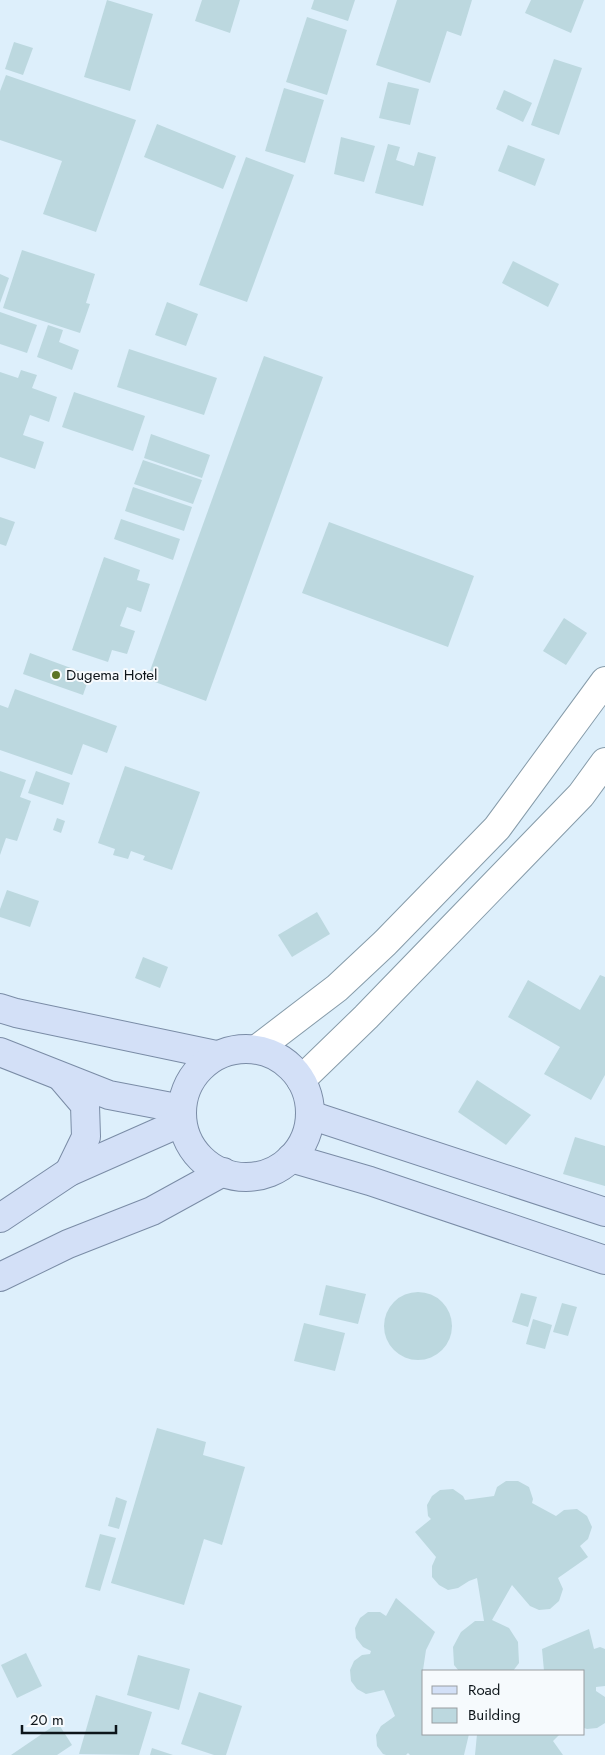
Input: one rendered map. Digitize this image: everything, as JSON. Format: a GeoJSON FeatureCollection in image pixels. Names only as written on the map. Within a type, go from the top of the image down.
{"type":"FeatureCollection","features":[{"type":"Feature","properties":{"kind":"main road"},"geometry":{"type":"LineString","coordinates":[[0,1008],[216,1055]]}},
{"type":"Feature","properties":{"kind":"main road"},"geometry":{"type":"LineString","coordinates":[[236,1049],[257,1049],[275,1055],[290,1065],[301,1080],[306,1091],[310,1115],[307,1131],[301,1146],[291,1158],[280,1167],[266,1174],[236,1176],[222,1172],[204,1161],[189,1144],[182,1116],[187,1087],[198,1068],[216,1055],[236,1049]]}},
{"type":"Feature","properties":{"kind":"main road"},"geometry":{"type":"LineString","coordinates":[[0,1052],[109,1095],[182,1116]]}},
{"type":"Feature","properties":{"kind":"main road"},"geometry":{"type":"LineString","coordinates":[[62,1078],[85,1105],[86,1137],[69,1172]]}},
{"type":"Feature","properties":{"kind":"main road"},"geometry":{"type":"LineString","coordinates":[[310,1115],[605,1212]]}},
{"type":"Feature","properties":{"kind":"main road"},"geometry":{"type":"LineString","coordinates":[[0,1218],[69,1172],[182,1116]]}},
{"type":"Feature","properties":{"kind":"main road"},"geometry":{"type":"LineString","coordinates":[[291,1158],[388,1187],[605,1260]]}},
{"type":"Feature","properties":{"kind":"main road"},"geometry":{"type":"LineString","coordinates":[[0,1277],[68,1244],[152,1211],[222,1172]]}},
{"type":"Feature","properties":{"kind":"street"},"geometry":{"type":"LineString","coordinates":[[257,1049],[337,988],[385,943],[497,828],[605,681]]}},
{"type":"Feature","properties":{"kind":"street"},"geometry":{"type":"LineString","coordinates":[[301,1080],[366,1017],[574,802],[605,762]]}},
{"type":"Feature","properties":{"kind":"building"},"geometry":{"type":"Polygon","coordinates":[[[107,0],[153,14],[130,91],[84,77],[107,0]]]}},
{"type":"Feature","properties":{"kind":"building"},"geometry":{"type":"Polygon","coordinates":[[[202,0],[240,0],[230,33],[195,21],[202,0]]]}},
{"type":"Feature","properties":{"kind":"building"},"geometry":{"type":"Polygon","coordinates":[[[314,0],[355,0],[348,21],[311,9],[314,0]]]}},
{"type":"Feature","properties":{"kind":"building"},"geometry":{"type":"Polygon","coordinates":[[[397,0],[472,0],[461,36],[447,31],[430,83],[376,65],[397,0]]]}},
{"type":"Feature","properties":{"kind":"building"},"geometry":{"type":"Polygon","coordinates":[[[531,0],[584,0],[571,33],[525,13],[531,0]]]}},
{"type":"Feature","properties":{"kind":"building"},"geometry":{"type":"Polygon","coordinates":[[[307,17],[347,30],[327,95],[286,82],[307,17]]]}},
{"type":"Feature","properties":{"kind":"building"},"geometry":{"type":"Polygon","coordinates":[[[14,42],[33,48],[23,75],[5,69],[14,42]]]}},
{"type":"Feature","properties":{"kind":"building"},"geometry":{"type":"Polygon","coordinates":[[[554,59],[582,68],[559,135],[531,125],[554,59]]]}},
{"type":"Feature","properties":{"kind":"building"},"geometry":{"type":"Polygon","coordinates":[[[6,75],[136,120],[96,232],[43,214],[62,161],[0,140],[0,91],[6,75]]]}},
{"type":"Feature","properties":{"kind":"building"},"geometry":{"type":"Polygon","coordinates":[[[388,82],[419,89],[410,125],[379,118],[388,82]]]}},
{"type":"Feature","properties":{"kind":"building"},"geometry":{"type":"Polygon","coordinates":[[[284,88],[324,100],[305,163],[265,151],[284,88]]]}},
{"type":"Feature","properties":{"kind":"building"},"geometry":{"type":"Polygon","coordinates":[[[504,90],[532,103],[523,122],[496,109],[504,90]]]}},
{"type":"Feature","properties":{"kind":"building"},"geometry":{"type":"Polygon","coordinates":[[[157,124],[236,156],[223,189],[144,157],[157,124]]]}},
{"type":"Feature","properties":{"kind":"building"},"geometry":{"type":"Polygon","coordinates":[[[341,137],[375,146],[364,182],[334,174],[341,137]]]}},
{"type":"Feature","properties":{"kind":"building"},"geometry":{"type":"Polygon","coordinates":[[[388,144],[400,147],[396,160],[414,166],[418,152],[436,157],[423,206],[375,193],[388,144]]]}},
{"type":"Feature","properties":{"kind":"building"},"geometry":{"type":"Polygon","coordinates":[[[508,145],[545,159],[535,186],[498,171],[508,145]]]}},
{"type":"Feature","properties":{"kind":"building"},"geometry":{"type":"Polygon","coordinates":[[[246,157],[294,175],[247,302],[199,285],[246,157]]]}},
{"type":"Feature","properties":{"kind":"building"},"geometry":{"type":"Polygon","coordinates":[[[22,250],[95,274],[86,303],[90,304],[80,333],[3,308],[22,250]]]}},
{"type":"Feature","properties":{"kind":"building"},"geometry":{"type":"Polygon","coordinates":[[[513,261],[559,284],[548,307],[502,283],[513,261]]]}},
{"type":"Feature","properties":{"kind":"building"},"geometry":{"type":"Polygon","coordinates":[[[0,274],[9,278],[0,303],[0,274]]]}},
{"type":"Feature","properties":{"kind":"building"},"geometry":{"type":"Polygon","coordinates":[[[167,302],[198,314],[186,346],[155,335],[167,302]]]}},
{"type":"Feature","properties":{"kind":"building"},"geometry":{"type":"Polygon","coordinates":[[[0,312],[37,325],[27,353],[0,344],[0,312]]]}},
{"type":"Feature","properties":{"kind":"building"},"geometry":{"type":"Polygon","coordinates":[[[48,325],[63,330],[59,342],[79,350],[72,370],[37,357],[48,325]]]}},
{"type":"Feature","properties":{"kind":"building"},"geometry":{"type":"Polygon","coordinates":[[[129,349],[217,378],[204,415],[117,387],[129,349]]]}},
{"type":"Feature","properties":{"kind":"building"},"geometry":{"type":"Polygon","coordinates":[[[264,356],[323,377],[206,701],[147,679],[264,356]]]}},
{"type":"Feature","properties":{"kind":"building"},"geometry":{"type":"Polygon","coordinates":[[[21,370],[37,375],[32,388],[57,397],[49,422],[30,415],[23,435],[44,442],[35,469],[0,457],[0,372],[18,378],[21,370]]]}},
{"type":"Feature","properties":{"kind":"building"},"geometry":{"type":"Polygon","coordinates":[[[74,392],[145,416],[133,451],[62,427],[74,392]]]}},
{"type":"Feature","properties":{"kind":"building"},"geometry":{"type":"Polygon","coordinates":[[[151,434],[210,455],[202,478],[144,458],[151,434]]]}},
{"type":"Feature","properties":{"kind":"building"},"geometry":{"type":"Polygon","coordinates":[[[143,460],[202,480],[193,504],[134,484],[143,460]]]}},
{"type":"Feature","properties":{"kind":"building"},"geometry":{"type":"Polygon","coordinates":[[[133,487],[192,507],[184,531],[125,511],[133,487]]]}},
{"type":"Feature","properties":{"kind":"building"},"geometry":{"type":"Polygon","coordinates":[[[0,517],[15,522],[6,546],[0,544],[0,517]]]}},
{"type":"Feature","properties":{"kind":"building"},"geometry":{"type":"Polygon","coordinates":[[[121,519],[180,539],[173,560],[114,539],[121,519]]]}},
{"type":"Feature","properties":{"kind":"building"},"geometry":{"type":"Polygon","coordinates":[[[329,522],[474,576],[448,647],[302,593],[329,522]]]}},
{"type":"Feature","properties":{"kind":"building"},"geometry":{"type":"Polygon","coordinates":[[[104,557],[140,570],[137,580],[150,584],[141,612],[127,607],[120,626],[135,631],[127,654],[112,650],[108,662],[72,650],[104,557]]]}},
{"type":"Feature","properties":{"kind":"building"},"geometry":{"type":"Polygon","coordinates":[[[564,618],[587,633],[566,665],[543,651],[564,618]]]}},
{"type":"Feature","properties":{"kind":"building","name":"Dugema Hotel"},"geometry":{"type":"Polygon","coordinates":[[[30,653],[90,675],[83,695],[23,674],[30,653]]]}},
{"type":"Feature","properties":{"kind":"building"},"geometry":{"type":"Polygon","coordinates":[[[15,689],[117,726],[107,753],[83,744],[72,775],[0,750],[0,705],[8,708],[15,689]]]}},
{"type":"Feature","properties":{"kind":"building"},"geometry":{"type":"Polygon","coordinates":[[[125,766],[200,792],[172,870],[143,860],[145,856],[131,851],[128,859],[113,855],[115,849],[98,843],[125,766]]]}},
{"type":"Feature","properties":{"kind":"building"},"geometry":{"type":"Polygon","coordinates":[[[0,771],[26,780],[20,797],[31,801],[17,841],[6,838],[0,855],[0,771]]]}},
{"type":"Feature","properties":{"kind":"building"},"geometry":{"type":"Polygon","coordinates":[[[36,771],[70,783],[63,805],[28,793],[36,771]]]}},
{"type":"Feature","properties":{"kind":"building"},"geometry":{"type":"Polygon","coordinates":[[[57,818],[65,821],[61,833],[53,830],[57,818]]]}},
{"type":"Feature","properties":{"kind":"building"},"geometry":{"type":"Polygon","coordinates":[[[7,890],[39,901],[30,927],[0,917],[0,909],[7,890]]]}},
{"type":"Feature","properties":{"kind":"building"},"geometry":{"type":"Polygon","coordinates":[[[317,912],[330,934],[292,957],[278,935],[317,912]]]}},
{"type":"Feature","properties":{"kind":"building"},"geometry":{"type":"Polygon","coordinates":[[[143,957],[168,967],[160,988],[135,978],[143,957]]]}},
{"type":"Feature","properties":{"kind":"building"},"geometry":{"type":"Polygon","coordinates":[[[600,975],[605,977],[605,1075],[591,1100],[544,1074],[560,1047],[508,1017],[528,980],[580,1010],[600,975]]]}},
{"type":"Feature","properties":{"kind":"building"},"geometry":{"type":"Polygon","coordinates":[[[477,1080],[531,1115],[506,1145],[458,1112],[477,1080]]]}},
{"type":"Feature","properties":{"kind":"building"},"geometry":{"type":"Polygon","coordinates":[[[575,1137],[605,1146],[605,1186],[563,1174],[575,1137]]]}},
{"type":"Feature","properties":{"kind":"building"},"geometry":{"type":"Polygon","coordinates":[[[326,1285],[366,1294],[358,1324],[319,1315],[326,1285]]]}},
{"type":"Feature","properties":{"kind":"building"},"geometry":{"type":"Polygon","coordinates":[[[418,1292],[431,1295],[442,1302],[449,1313],[452,1326],[449,1339],[442,1350],[431,1357],[418,1360],[405,1357],[394,1350],[387,1339],[384,1326],[387,1313],[394,1302],[405,1295],[418,1292]]]}},
{"type":"Feature","properties":{"kind":"building"},"geometry":{"type":"Polygon","coordinates":[[[521,1293],[537,1297],[528,1327],[512,1322],[521,1293]]]}},
{"type":"Feature","properties":{"kind":"building"},"geometry":{"type":"Polygon","coordinates":[[[562,1303],[577,1307],[568,1336],[553,1332],[562,1303]]]}},
{"type":"Feature","properties":{"kind":"building"},"geometry":{"type":"Polygon","coordinates":[[[533,1319],[552,1325],[545,1349],[526,1344],[533,1319]]]}},
{"type":"Feature","properties":{"kind":"building"},"geometry":{"type":"Polygon","coordinates":[[[304,1323],[345,1333],[335,1371],[294,1361],[304,1323]]]}},
{"type":"Feature","properties":{"kind":"building"},"geometry":{"type":"Polygon","coordinates":[[[157,1428],[206,1442],[203,1455],[245,1467],[222,1545],[204,1539],[184,1605],[111,1583],[157,1428]]]}},
{"type":"Feature","properties":{"kind":"building"},"geometry":{"type":"Polygon","coordinates":[[[506,1481],[518,1481],[529,1487],[533,1499],[532,1503],[556,1516],[564,1510],[577,1509],[587,1516],[592,1527],[588,1539],[580,1546],[588,1557],[558,1578],[563,1589],[559,1601],[550,1609],[539,1610],[530,1606],[512,1585],[492,1620],[509,1628],[518,1642],[519,1663],[514,1670],[458,1670],[454,1665],[453,1647],[461,1632],[475,1621],[484,1621],[477,1578],[458,1588],[448,1590],[439,1585],[432,1577],[432,1566],[436,1557],[415,1532],[431,1519],[428,1516],[427,1505],[432,1496],[440,1490],[453,1489],[463,1496],[465,1500],[494,1496],[497,1487],[506,1481]]]}},
{"type":"Feature","properties":{"kind":"building"},"geometry":{"type":"Polygon","coordinates":[[[116,1497],[127,1501],[119,1529],[108,1526],[116,1497]]]}},
{"type":"Feature","properties":{"kind":"building"},"geometry":{"type":"Polygon","coordinates":[[[100,1534],[116,1538],[100,1591],[85,1587],[100,1534]]]}},
{"type":"Feature","properties":{"kind":"building"},"geometry":{"type":"Polygon","coordinates":[[[396,1598],[435,1632],[426,1650],[422,1670],[422,1735],[469,1735],[464,1755],[410,1755],[408,1753],[406,1755],[386,1755],[377,1746],[376,1735],[381,1726],[395,1716],[384,1690],[366,1694],[357,1689],[351,1681],[350,1670],[354,1661],[362,1655],[370,1654],[371,1651],[363,1647],[356,1638],[355,1628],[360,1618],[368,1612],[380,1612],[386,1616],[396,1598]]]}},
{"type":"Feature","properties":{"kind":"building"},"geometry":{"type":"Polygon","coordinates":[[[589,1629],[594,1649],[600,1647],[605,1649],[605,1686],[596,1687],[596,1691],[605,1697],[605,1723],[597,1728],[585,1728],[585,1670],[544,1670],[542,1649],[589,1629]]]}},
{"type":"Feature","properties":{"kind":"building"},"geometry":{"type":"Polygon","coordinates":[[[26,1653],[42,1686],[17,1698],[1,1665],[26,1653]]]}},
{"type":"Feature","properties":{"kind":"building"},"geometry":{"type":"Polygon","coordinates":[[[138,1655],[190,1669],[179,1710],[127,1695],[138,1655]]]}},
{"type":"Feature","properties":{"kind":"building"},"geometry":{"type":"Polygon","coordinates":[[[199,1692],[242,1706],[226,1755],[214,1755],[181,1744],[199,1692]]]}},
{"type":"Feature","properties":{"kind":"building"},"geometry":{"type":"Polygon","coordinates":[[[96,1695],[152,1712],[139,1755],[79,1754],[96,1695]]]}},
{"type":"Feature","properties":{"kind":"building"},"geometry":{"type":"Polygon","coordinates":[[[58,1723],[72,1745],[57,1755],[11,1755],[58,1723]]]}},
{"type":"Feature","properties":{"kind":"building"},"geometry":{"type":"Polygon","coordinates":[[[477,1735],[559,1735],[553,1741],[563,1755],[475,1755],[477,1735]]]}},
{"type":"Feature","properties":{"kind":"building"},"geometry":{"type":"Polygon","coordinates":[[[152,1748],[173,1755],[150,1755],[152,1748]]]}},
{"type":"Feature","properties":{"kind":"place","name":"Dugema Hotel"},"geometry":{"type":"Point","coordinates":[56,675]}}]}
